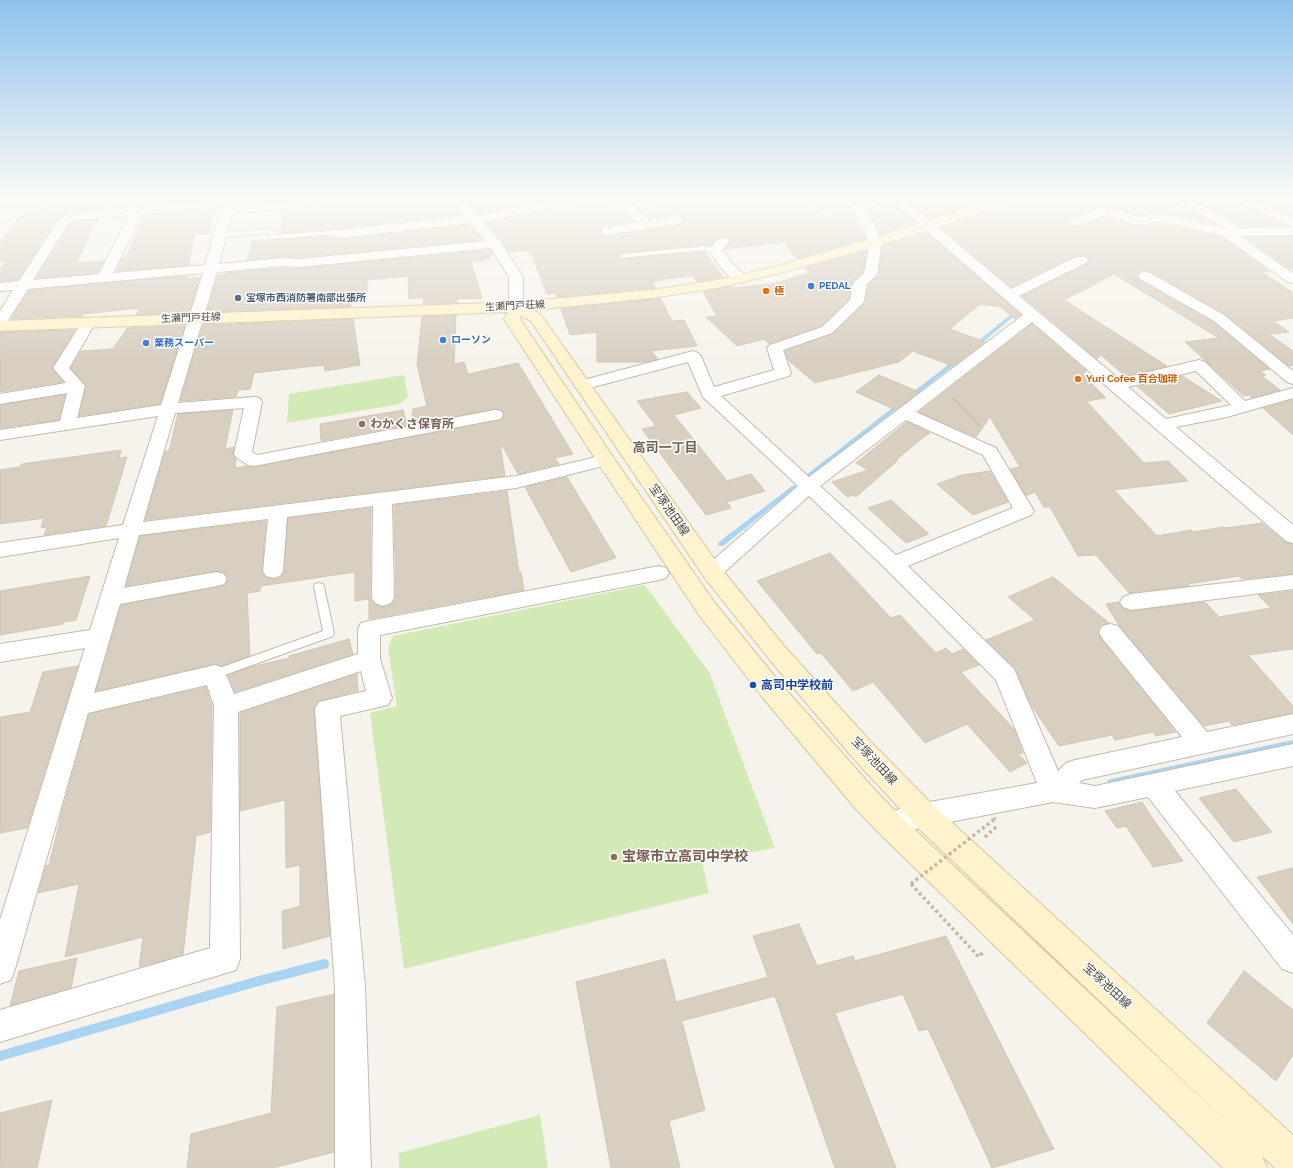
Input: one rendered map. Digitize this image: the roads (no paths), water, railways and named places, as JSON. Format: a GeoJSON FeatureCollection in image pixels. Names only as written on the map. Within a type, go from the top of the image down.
{"type":"FeatureCollection","features":[{"type":"Feature","properties":{"kind":"street"},"geometry":{"type":"LineString","coordinates":[[0,338],[3,324],[24,285],[45,252]]}},
{"type":"Feature","properties":{"kind":"street"},"geometry":{"type":"LineString","coordinates":[[102,279],[116,252]]}},
{"type":"Feature","properties":{"kind":"street"},"geometry":{"type":"LineString","coordinates":[[1,964],[216,252]]}},
{"type":"Feature","properties":{"kind":"street"},"geometry":{"type":"LineString","coordinates":[[0,287],[283,262],[300,263],[418,252]]}},
{"type":"Feature","properties":{"kind":"street"},"geometry":{"type":"LineString","coordinates":[[500,252],[516,277],[516,302],[518,307],[512,319],[605,460],[707,609],[772,691],[865,799],[889,824],[1249,1168]]}},
{"type":"Feature","properties":{"kind":"street"},"geometry":{"type":"LineString","coordinates":[[721,252],[726,265],[740,279]]}},
{"type":"Feature","properties":{"kind":"street","name":"生瀬門戸荘線"},"geometry":{"type":"LineString","coordinates":[[3,324],[518,307],[571,303],[652,294],[717,284],[841,252]]}},
{"type":"Feature","properties":{"kind":"street"},"geometry":{"type":"LineString","coordinates":[[709,394],[783,373],[775,348],[827,330],[857,301],[860,283],[870,275],[874,252]]}},
{"type":"Feature","properties":{"kind":"street"},"geometry":{"type":"LineString","coordinates":[[958,252],[1293,536]]}},
{"type":"Feature","properties":{"kind":"street"},"geometry":{"type":"LineString","coordinates":[[1253,252],[1293,279]]}},
{"type":"Feature","properties":{"kind":"street"},"geometry":{"type":"LineString","coordinates":[[1009,296],[1081,260]]}},
{"type":"Feature","properties":{"kind":"street"},"geometry":{"type":"LineString","coordinates":[[1145,276],[1219,318],[1293,379]]}},
{"type":"Feature","properties":{"kind":"street","name":"宝塚池田線"},"geometry":{"type":"LineString","coordinates":[[518,307],[536,318],[712,572],[777,653],[862,750],[924,815],[1293,1160]]}},
{"type":"Feature","properties":{"kind":"street"},"geometry":{"type":"LineString","coordinates":[[712,572],[809,486],[1032,316]]}},
{"type":"Feature","properties":{"kind":"street"},"geometry":{"type":"LineString","coordinates":[[77,386],[60,368],[89,322]]}},
{"type":"Feature","properties":{"kind":"street"},"geometry":{"type":"LineString","coordinates":[[582,384],[693,356],[709,394],[893,564],[1006,675],[1053,791]]}},
{"type":"Feature","properties":{"kind":"street"},"geometry":{"type":"LineString","coordinates":[[1115,385],[1199,365],[1241,406]]}},
{"type":"Feature","properties":{"kind":"street"},"geometry":{"type":"LineString","coordinates":[[0,399],[77,386]]}},
{"type":"Feature","properties":{"kind":"street"},"geometry":{"type":"LineString","coordinates":[[67,425],[77,386]]}},
{"type":"Feature","properties":{"kind":"street"},"geometry":{"type":"LineString","coordinates":[[1163,425],[1221,413],[1241,406],[1293,393]]}},
{"type":"Feature","properties":{"kind":"street"},"geometry":{"type":"LineString","coordinates":[[2,439],[67,425],[167,409],[254,402],[243,454],[254,461],[495,415]]}},
{"type":"Feature","properties":{"kind":"street"},"geometry":{"type":"LineString","coordinates":[[893,564],[1024,511],[990,452],[905,413]]}},
{"type":"Feature","properties":{"kind":"street"},"geometry":{"type":"LineString","coordinates":[[0,550],[131,530],[516,482],[605,460]]}},
{"type":"Feature","properties":{"kind":"street"},"geometry":{"type":"LineString","coordinates":[[382,498],[383,598]]}},
{"type":"Feature","properties":{"kind":"street"},"geometry":{"type":"LineString","coordinates":[[272,571],[278,511]]}},
{"type":"Feature","properties":{"kind":"street"},"geometry":{"type":"LineString","coordinates":[[353,1168],[350,987],[327,709],[380,698],[369,659],[369,629],[659,573]]}},
{"type":"Feature","properties":{"kind":"street"},"geometry":{"type":"LineString","coordinates":[[111,598],[217,580]]}},
{"type":"Feature","properties":{"kind":"street"},"geometry":{"type":"LineString","coordinates":[[1131,602],[1293,582]]}},
{"type":"Feature","properties":{"kind":"street"},"geometry":{"type":"LineString","coordinates":[[1110,632],[1202,744]]}},
{"type":"Feature","properties":{"kind":"street"},"geometry":{"type":"LineString","coordinates":[[0,653],[99,637]]}},
{"type":"Feature","properties":{"kind":"street"},"geometry":{"type":"LineString","coordinates":[[226,706],[369,659]]}},
{"type":"Feature","properties":{"kind":"street"},"geometry":{"type":"LineString","coordinates":[[0,1026],[225,959],[226,706],[215,674],[79,706]]}},
{"type":"Feature","properties":{"kind":"street"},"geometry":{"type":"LineString","coordinates":[[1053,791],[1075,771],[1293,724]]}},
{"type":"Feature","properties":{"kind":"street"},"geometry":{"type":"LineString","coordinates":[[889,824],[924,815],[1053,791],[1094,797],[1293,755]]}},
{"type":"Feature","properties":{"kind":"street"},"geometry":{"type":"LineString","coordinates":[[1154,785],[1293,958]]}},
{"type":"Feature","properties":{"kind":"lane"},"geometry":{"type":"LineString","coordinates":[[622,256],[669,252]]}},
{"type":"Feature","properties":{"kind":"lane"},"geometry":{"type":"LineString","coordinates":[[215,674],[329,633],[319,587]]}},
{"type":"Feature","properties":{"kind":"waterway"},"geometry":{"type":"LineString","coordinates":[[975,346],[1017,312]]}},
{"type":"Feature","properties":{"kind":"waterway"},"geometry":{"type":"LineString","coordinates":[[910,397],[957,360]]}},
{"type":"Feature","properties":{"kind":"waterway"},"geometry":{"type":"LineString","coordinates":[[808,476],[900,404]]}},
{"type":"Feature","properties":{"kind":"waterway"},"geometry":{"type":"LineString","coordinates":[[721,544],[794,487]]}},
{"type":"Feature","properties":{"kind":"waterway"},"geometry":{"type":"LineString","coordinates":[[1111,783],[1293,743]]}},
{"type":"Feature","properties":{"kind":"waterway"},"geometry":{"type":"LineString","coordinates":[[0,1056],[255,982],[324,964]]}},
{"type":"Feature","properties":{"kind":"place","name":"PEDAL"},"geometry":{"type":"Point","coordinates":[811,286]}},
{"type":"Feature","properties":{"kind":"place","name":"極"},"geometry":{"type":"Point","coordinates":[766,291]}},
{"type":"Feature","properties":{"kind":"place","name":"宝塚市西消防署南部出張所"},"geometry":{"type":"Point","coordinates":[238,298]}},
{"type":"Feature","properties":{"kind":"place","name":"ローソン"},"geometry":{"type":"Point","coordinates":[443,340]}},
{"type":"Feature","properties":{"kind":"place","name":"業務スーパー"},"geometry":{"type":"Point","coordinates":[146,343]}},
{"type":"Feature","properties":{"kind":"place","name":"Yuri Cofee 百合珈琲"},"geometry":{"type":"Point","coordinates":[1078,379]}},
{"type":"Feature","properties":{"kind":"place","name":"わかくさ保育所"},"geometry":{"type":"Point","coordinates":[362,424]}},
{"type":"Feature","properties":{"kind":"place","name":"高司中学校前"},"geometry":{"type":"Point","coordinates":[753,685]}},
{"type":"Feature","properties":{"kind":"place","name":"宝塚市立高司中学校"},"geometry":{"type":"Point","coordinates":[614,857]}},
{"type":"Feature","properties":{"kind":"district","name":"高司一丁目"},"geometry":{"type":"Point","coordinates":[665,448]}}]}
